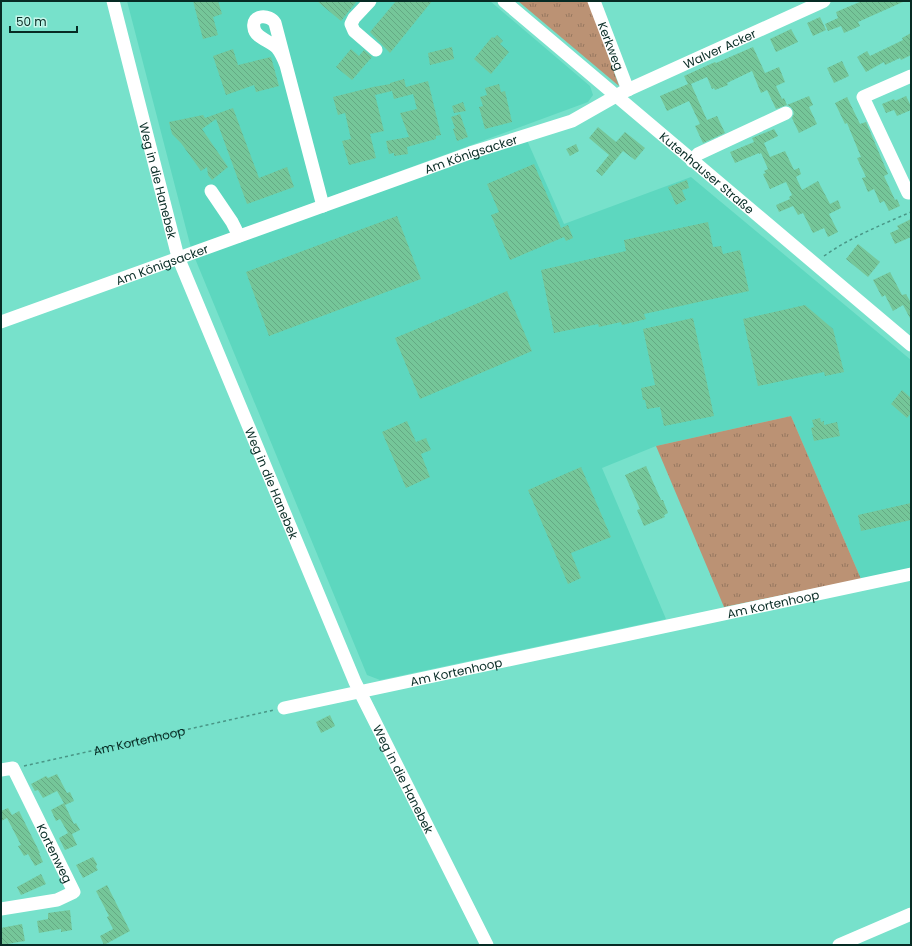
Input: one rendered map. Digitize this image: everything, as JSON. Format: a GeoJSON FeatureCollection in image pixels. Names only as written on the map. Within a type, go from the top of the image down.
{"type":"FeatureCollection","features":[{"type":"Feature","properties":{"kind":"street","name":"Weg in die Hanebek"},"geometry":{"type":"LineString","coordinates":[[113,1],[178,257],[360,692],[487,945]]}},
{"type":"Feature","properties":{"kind":"street"},"geometry":{"type":"LineString","coordinates":[[370,1],[354,18],[351,24],[354,31],[376,50]]}},
{"type":"Feature","properties":{"kind":"street","name":"Kutenhauser Straße"},"geometry":{"type":"LineString","coordinates":[[504,1],[911,345]]}},
{"type":"Feature","properties":{"kind":"street","name":"Kerkweg"},"geometry":{"type":"LineString","coordinates":[[594,1],[628,90]]}},
{"type":"Feature","properties":{"kind":"street","name":"Walver Acker"},"geometry":{"type":"LineString","coordinates":[[616,96],[824,1]]}},
{"type":"Feature","properties":{"kind":"street"},"geometry":{"type":"LineString","coordinates":[[286,65],[323,206]]}},
{"type":"Feature","properties":{"kind":"street"},"geometry":{"type":"LineString","coordinates":[[911,76],[863,97],[908,192],[911,191]]}},
{"type":"Feature","properties":{"kind":"street","name":"Am Königsacker"},"geometry":{"type":"LineString","coordinates":[[1,322],[178,257],[470,154],[572,120],[616,96]]}},
{"type":"Feature","properties":{"kind":"street"},"geometry":{"type":"LineString","coordinates":[[692,161],[698,154],[786,113]]}},
{"type":"Feature","properties":{"kind":"street"},"geometry":{"type":"LineString","coordinates":[[211,191],[232,222],[239,236]]}},
{"type":"Feature","properties":{"kind":"street","name":"Am Kortenhoop"},"geometry":{"type":"LineString","coordinates":[[284,708],[911,574]]}},
{"type":"Feature","properties":{"kind":"street","name":"Kortenweg"},"geometry":{"type":"LineString","coordinates":[[1,909],[57,900],[74,892],[7,769]]}},
{"type":"Feature","properties":{"kind":"street"},"geometry":{"type":"LineString","coordinates":[[839,945],[911,914]]}},
{"type":"Feature","properties":{"kind":"path"},"geometry":{"type":"LineString","coordinates":[[815,263],[842,244],[911,212]]}},
{"type":"Feature","properties":{"kind":"path","name":"Am Kortenhoop"},"geometry":{"type":"LineString","coordinates":[[7,769],[284,708]]}},
{"type":"Feature","properties":{"kind":"shaded area"},"geometry":{"type":"Polygon","coordinates":[[[127,1],[490,1],[590,86],[593,95],[588,102],[191,248],[127,1]]]}},
{"type":"Feature","properties":{"kind":"shaded area"},"geometry":{"type":"Polygon","coordinates":[[[526,138],[564,224],[691,177],[911,360],[911,568],[861,579],[791,416],[656,446],[602,468],[666,619],[380,680],[367,675],[194,256],[526,138]]]}},
{"type":"Feature","properties":{"kind":"green space"},"geometry":{"type":"Polygon","coordinates":[[[518,1],[589,1],[619,86],[518,1]]]}},
{"type":"Feature","properties":{"kind":"green space"},"geometry":{"type":"Polygon","coordinates":[[[791,416],[861,579],[724,607],[656,446],[791,416]]]}},
{"type":"Feature","properties":{"kind":"building"},"geometry":{"type":"Polygon","coordinates":[[[193,1],[218,1],[222,14],[213,17],[218,35],[203,39],[193,1]]]}},
{"type":"Feature","properties":{"kind":"building"},"geometry":{"type":"Polygon","coordinates":[[[317,1],[357,1],[341,21],[317,1]]]}},
{"type":"Feature","properties":{"kind":"building"},"geometry":{"type":"Polygon","coordinates":[[[396,1],[432,1],[390,53],[370,32],[396,1]]]}},
{"type":"Feature","properties":{"kind":"building"},"geometry":{"type":"Polygon","coordinates":[[[862,1],[905,1],[858,22],[860,26],[844,33],[841,26],[828,31],[825,24],[838,18],[836,12],[862,1]]]}},
{"type":"Feature","properties":{"kind":"building"},"geometry":{"type":"Polygon","coordinates":[[[820,17],[826,30],[813,36],[807,23],[820,17]]]}},
{"type":"Feature","properties":{"kind":"building"},"geometry":{"type":"Polygon","coordinates":[[[791,29],[798,42],[776,52],[770,39],[791,29]]]}},
{"type":"Feature","properties":{"kind":"building"},"geometry":{"type":"Polygon","coordinates":[[[911,33],[911,55],[885,65],[884,62],[866,72],[857,57],[867,51],[870,56],[903,40],[902,38],[911,33]]]}},
{"type":"Feature","properties":{"kind":"building"},"geometry":{"type":"Polygon","coordinates":[[[497,35],[503,41],[500,44],[509,52],[491,74],[474,59],[492,37],[494,38],[497,35]]]}},
{"type":"Feature","properties":{"kind":"building"},"geometry":{"type":"Polygon","coordinates":[[[452,47],[454,59],[430,65],[428,53],[452,47]]]}},
{"type":"Feature","properties":{"kind":"building"},"geometry":{"type":"Polygon","coordinates":[[[753,47],[765,73],[779,67],[785,82],[776,86],[782,99],[784,98],[787,105],[776,109],[767,90],[761,93],[752,71],[727,83],[728,85],[715,90],[714,88],[712,89],[707,77],[691,84],[707,120],[717,116],[725,133],[703,143],[695,126],[700,124],[689,101],[667,111],[660,96],[688,84],[684,76],[753,47]]]}},
{"type":"Feature","properties":{"kind":"building"},"geometry":{"type":"Polygon","coordinates":[[[233,49],[238,65],[271,57],[279,86],[256,92],[254,85],[226,95],[213,56],[233,49]]]}},
{"type":"Feature","properties":{"kind":"building"},"geometry":{"type":"Polygon","coordinates":[[[351,49],[359,56],[364,50],[372,57],[352,80],[336,67],[351,49]]]}},
{"type":"Feature","properties":{"kind":"building"},"geometry":{"type":"Polygon","coordinates":[[[842,61],[849,76],[834,83],[827,68],[842,61]]]}},
{"type":"Feature","properties":{"kind":"building"},"geometry":{"type":"Polygon","coordinates":[[[404,79],[406,87],[428,81],[441,135],[436,136],[436,139],[407,147],[408,154],[394,156],[394,153],[389,154],[386,141],[409,137],[400,113],[417,109],[413,94],[394,99],[392,91],[375,95],[384,131],[370,134],[376,158],[349,165],[342,141],[351,139],[345,113],[338,115],[333,97],[390,84],[404,79]]]}},
{"type":"Feature","properties":{"kind":"building"},"geometry":{"type":"Polygon","coordinates":[[[499,84],[501,92],[505,91],[512,122],[485,129],[479,107],[483,106],[480,97],[487,95],[485,88],[499,84]]]}},
{"type":"Feature","properties":{"kind":"building"},"geometry":{"type":"Polygon","coordinates":[[[809,96],[813,105],[809,107],[817,124],[799,133],[792,118],[794,114],[793,110],[787,105],[809,96]]]}},
{"type":"Feature","properties":{"kind":"building"},"geometry":{"type":"Polygon","coordinates":[[[906,96],[911,106],[911,110],[897,116],[894,110],[886,113],[882,104],[894,99],[895,101],[906,96]]]}},
{"type":"Feature","properties":{"kind":"building"},"geometry":{"type":"Polygon","coordinates":[[[847,97],[860,124],[866,122],[888,174],[884,176],[895,200],[897,199],[900,206],[889,211],[884,201],[880,203],[874,189],[868,192],[862,178],[866,177],[857,158],[861,157],[847,123],[845,124],[835,103],[847,97]]]}},
{"type":"Feature","properties":{"kind":"building"},"geometry":{"type":"Polygon","coordinates":[[[463,102],[466,111],[454,113],[452,106],[463,102]]]}},
{"type":"Feature","properties":{"kind":"building"},"geometry":{"type":"Polygon","coordinates":[[[233,108],[259,178],[287,167],[294,187],[247,204],[216,119],[202,129],[228,167],[212,180],[208,175],[207,167],[201,171],[181,143],[172,134],[169,122],[203,115],[205,118],[233,108]]]}},
{"type":"Feature","properties":{"kind":"building"},"geometry":{"type":"Polygon","coordinates":[[[460,114],[468,137],[457,141],[453,129],[455,128],[451,117],[460,114]]]}},
{"type":"Feature","properties":{"kind":"building"},"geometry":{"type":"Polygon","coordinates":[[[598,127],[616,142],[625,132],[645,148],[635,160],[623,151],[602,176],[596,171],[609,155],[589,138],[598,127]]]}},
{"type":"Feature","properties":{"kind":"building"},"geometry":{"type":"Polygon","coordinates":[[[774,129],[778,136],[764,143],[770,157],[785,151],[794,170],[799,168],[801,174],[796,177],[802,190],[818,181],[830,204],[838,200],[841,208],[829,214],[838,232],[828,237],[824,228],[813,233],[803,213],[798,215],[793,206],[779,212],[776,205],[790,199],[789,197],[792,195],[786,182],[770,189],[763,174],[766,173],[764,171],[768,169],[761,153],[735,163],[730,152],[754,142],[752,138],[774,129]]]}},
{"type":"Feature","properties":{"kind":"building"},"geometry":{"type":"Polygon","coordinates":[[[576,144],[579,151],[570,156],[566,149],[576,144]]]}},
{"type":"Feature","properties":{"kind":"building"},"geometry":{"type":"Polygon","coordinates":[[[534,164],[561,228],[568,225],[573,238],[566,241],[564,237],[510,260],[491,215],[499,212],[487,184],[534,164]]]}},
{"type":"Feature","properties":{"kind":"building"},"geometry":{"type":"Polygon","coordinates":[[[687,180],[689,188],[682,190],[686,200],[676,205],[668,187],[687,180]]]}},
{"type":"Feature","properties":{"kind":"building"},"geometry":{"type":"Polygon","coordinates":[[[397,216],[421,279],[269,336],[246,272],[397,216]]]}},
{"type":"Feature","properties":{"kind":"building"},"geometry":{"type":"Polygon","coordinates":[[[911,219],[911,237],[895,244],[890,233],[899,229],[897,226],[911,219]]]}},
{"type":"Feature","properties":{"kind":"building"},"geometry":{"type":"Polygon","coordinates":[[[708,222],[713,247],[721,246],[723,254],[740,250],[749,291],[644,314],[646,319],[622,325],[621,322],[599,327],[598,324],[554,333],[541,270],[626,251],[624,240],[708,222]]]}},
{"type":"Feature","properties":{"kind":"building"},"geometry":{"type":"Polygon","coordinates":[[[858,244],[880,262],[868,277],[846,259],[858,244]]]}},
{"type":"Feature","properties":{"kind":"building"},"geometry":{"type":"Polygon","coordinates":[[[890,272],[902,295],[906,294],[911,303],[911,320],[903,305],[893,311],[885,295],[882,297],[873,280],[890,272]]]}},
{"type":"Feature","properties":{"kind":"building"},"geometry":{"type":"Polygon","coordinates":[[[507,291],[532,351],[420,399],[395,338],[507,291]]]}},
{"type":"Feature","properties":{"kind":"building"},"geometry":{"type":"Polygon","coordinates":[[[805,305],[833,329],[844,372],[825,376],[824,372],[758,386],[743,319],[805,305]]]}},
{"type":"Feature","properties":{"kind":"building"},"geometry":{"type":"Polygon","coordinates":[[[693,318],[714,416],[664,426],[660,407],[647,409],[645,400],[643,400],[641,388],[655,385],[643,329],[693,318]]]}},
{"type":"Feature","properties":{"kind":"building"},"geometry":{"type":"Polygon","coordinates":[[[902,390],[911,398],[911,413],[907,418],[891,404],[902,390]]]}},
{"type":"Feature","properties":{"kind":"building"},"geometry":{"type":"Polygon","coordinates":[[[820,418],[821,422],[824,421],[824,425],[837,422],[840,436],[814,441],[811,428],[814,427],[812,420],[820,418]]]}},
{"type":"Feature","properties":{"kind":"building"},"geometry":{"type":"Polygon","coordinates":[[[407,421],[416,442],[426,438],[431,450],[421,454],[430,477],[406,488],[382,432],[407,421]]]}},
{"type":"Feature","properties":{"kind":"building"},"geometry":{"type":"Polygon","coordinates":[[[646,466],[668,513],[664,515],[665,517],[644,526],[637,510],[640,509],[625,475],[646,466]]]}},
{"type":"Feature","properties":{"kind":"building"},"geometry":{"type":"Polygon","coordinates":[[[581,467],[611,537],[571,553],[581,578],[568,584],[528,490],[581,467]]]}},
{"type":"Feature","properties":{"kind":"building"},"geometry":{"type":"Polygon","coordinates":[[[911,503],[911,520],[861,531],[858,515],[911,503]]]}},
{"type":"Feature","properties":{"kind":"building"},"geometry":{"type":"Polygon","coordinates":[[[330,715],[335,726],[321,733],[316,722],[330,715]]]}},
{"type":"Feature","properties":{"kind":"building"},"geometry":{"type":"Polygon","coordinates":[[[57,774],[67,793],[70,792],[74,801],[65,805],[57,791],[43,798],[38,790],[35,791],[31,784],[46,776],[48,778],[57,774]]]}},
{"type":"Feature","properties":{"kind":"building"},"geometry":{"type":"Polygon","coordinates":[[[64,803],[74,824],[76,823],[80,830],[72,834],[77,845],[65,850],[59,838],[68,833],[60,819],[56,821],[51,810],[64,803]]]}},
{"type":"Feature","properties":{"kind":"building"},"geometry":{"type":"Polygon","coordinates":[[[8,808],[12,815],[19,811],[43,862],[35,866],[28,854],[24,856],[18,846],[21,845],[7,818],[1,821],[1,811],[8,808]]]}},
{"type":"Feature","properties":{"kind":"building"},"geometry":{"type":"Polygon","coordinates":[[[93,857],[97,864],[96,867],[98,870],[83,878],[76,865],[93,857]]]}},
{"type":"Feature","properties":{"kind":"building"},"geometry":{"type":"Polygon","coordinates":[[[41,874],[46,884],[21,895],[17,887],[41,874]]]}},
{"type":"Feature","properties":{"kind":"building"},"geometry":{"type":"Polygon","coordinates":[[[107,885],[130,931],[104,945],[100,936],[113,929],[107,917],[109,916],[96,891],[107,885]]]}},
{"type":"Feature","properties":{"kind":"building"},"geometry":{"type":"Polygon","coordinates":[[[70,910],[72,930],[61,932],[61,929],[39,933],[37,921],[48,919],[48,913],[70,910]]]}},
{"type":"Feature","properties":{"kind":"building"},"geometry":{"type":"Polygon","coordinates":[[[22,924],[25,941],[1,945],[1,928],[22,924]]]}}]}
